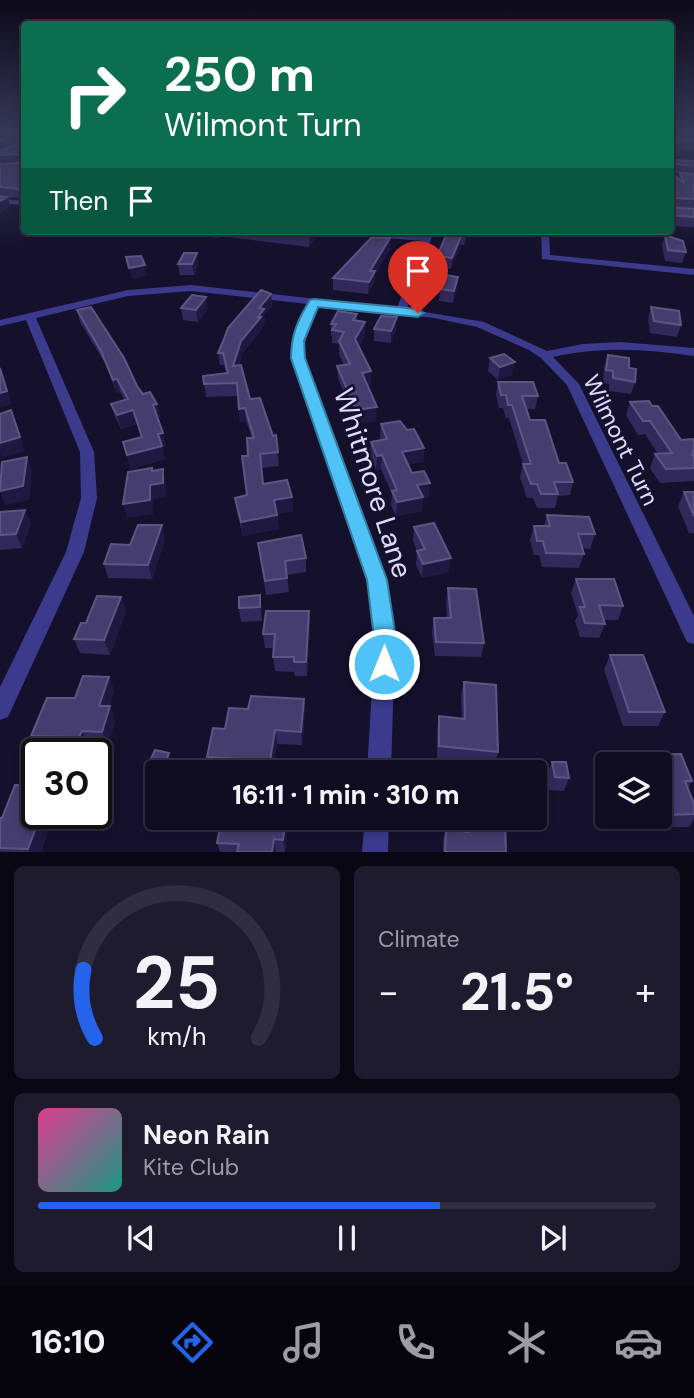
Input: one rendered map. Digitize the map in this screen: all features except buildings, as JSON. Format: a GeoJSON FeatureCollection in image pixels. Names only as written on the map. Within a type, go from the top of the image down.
{"type":"FeatureCollection","features":[{"type":"Feature","properties":{"kind":"street"},"geometry":{"type":"LineString","coordinates":[[674,177],[694,179]]}},
{"type":"Feature","properties":{"kind":"street"},"geometry":{"type":"LineString","coordinates":[[0,201],[21,202]]}},
{"type":"Feature","properties":{"kind":"street"},"geometry":{"type":"LineString","coordinates":[[401,311],[429,235]]}},
{"type":"Feature","properties":{"kind":"street"},"geometry":{"type":"LineString","coordinates":[[545,235],[545,257],[694,272]]}},
{"type":"Feature","properties":{"kind":"street","name":"Wilmont Turn"},"geometry":{"type":"LineString","coordinates":[[0,323],[128,293],[191,288],[401,311],[480,324],[516,338],[545,355],[573,384],[694,636]]}},
{"type":"Feature","properties":{"kind":"street","name":"Whitmore Lane"},"geometry":{"type":"LineString","coordinates":[[314,303],[304,320],[298,341],[298,358],[377,580],[385,638],[380,760]]}},
{"type":"Feature","properties":{"kind":"street"},"geometry":{"type":"LineString","coordinates":[[0,710],[75,552],[89,498],[88,452],[30,316]]}},
{"type":"Feature","properties":{"kind":"street"},"geometry":{"type":"LineString","coordinates":[[545,355],[599,345],[694,352]]}},
{"type":"Feature","properties":{"kind":"street"},"geometry":{"type":"LineString","coordinates":[[375,852],[376,830]]}},
{"type":"Feature","properties":{"kind":"route"},"geometry":{"type":"LineString","coordinates":[[384,664],[385,638],[377,580],[298,358],[298,341],[304,320],[314,303],[418,313]]}}]}
